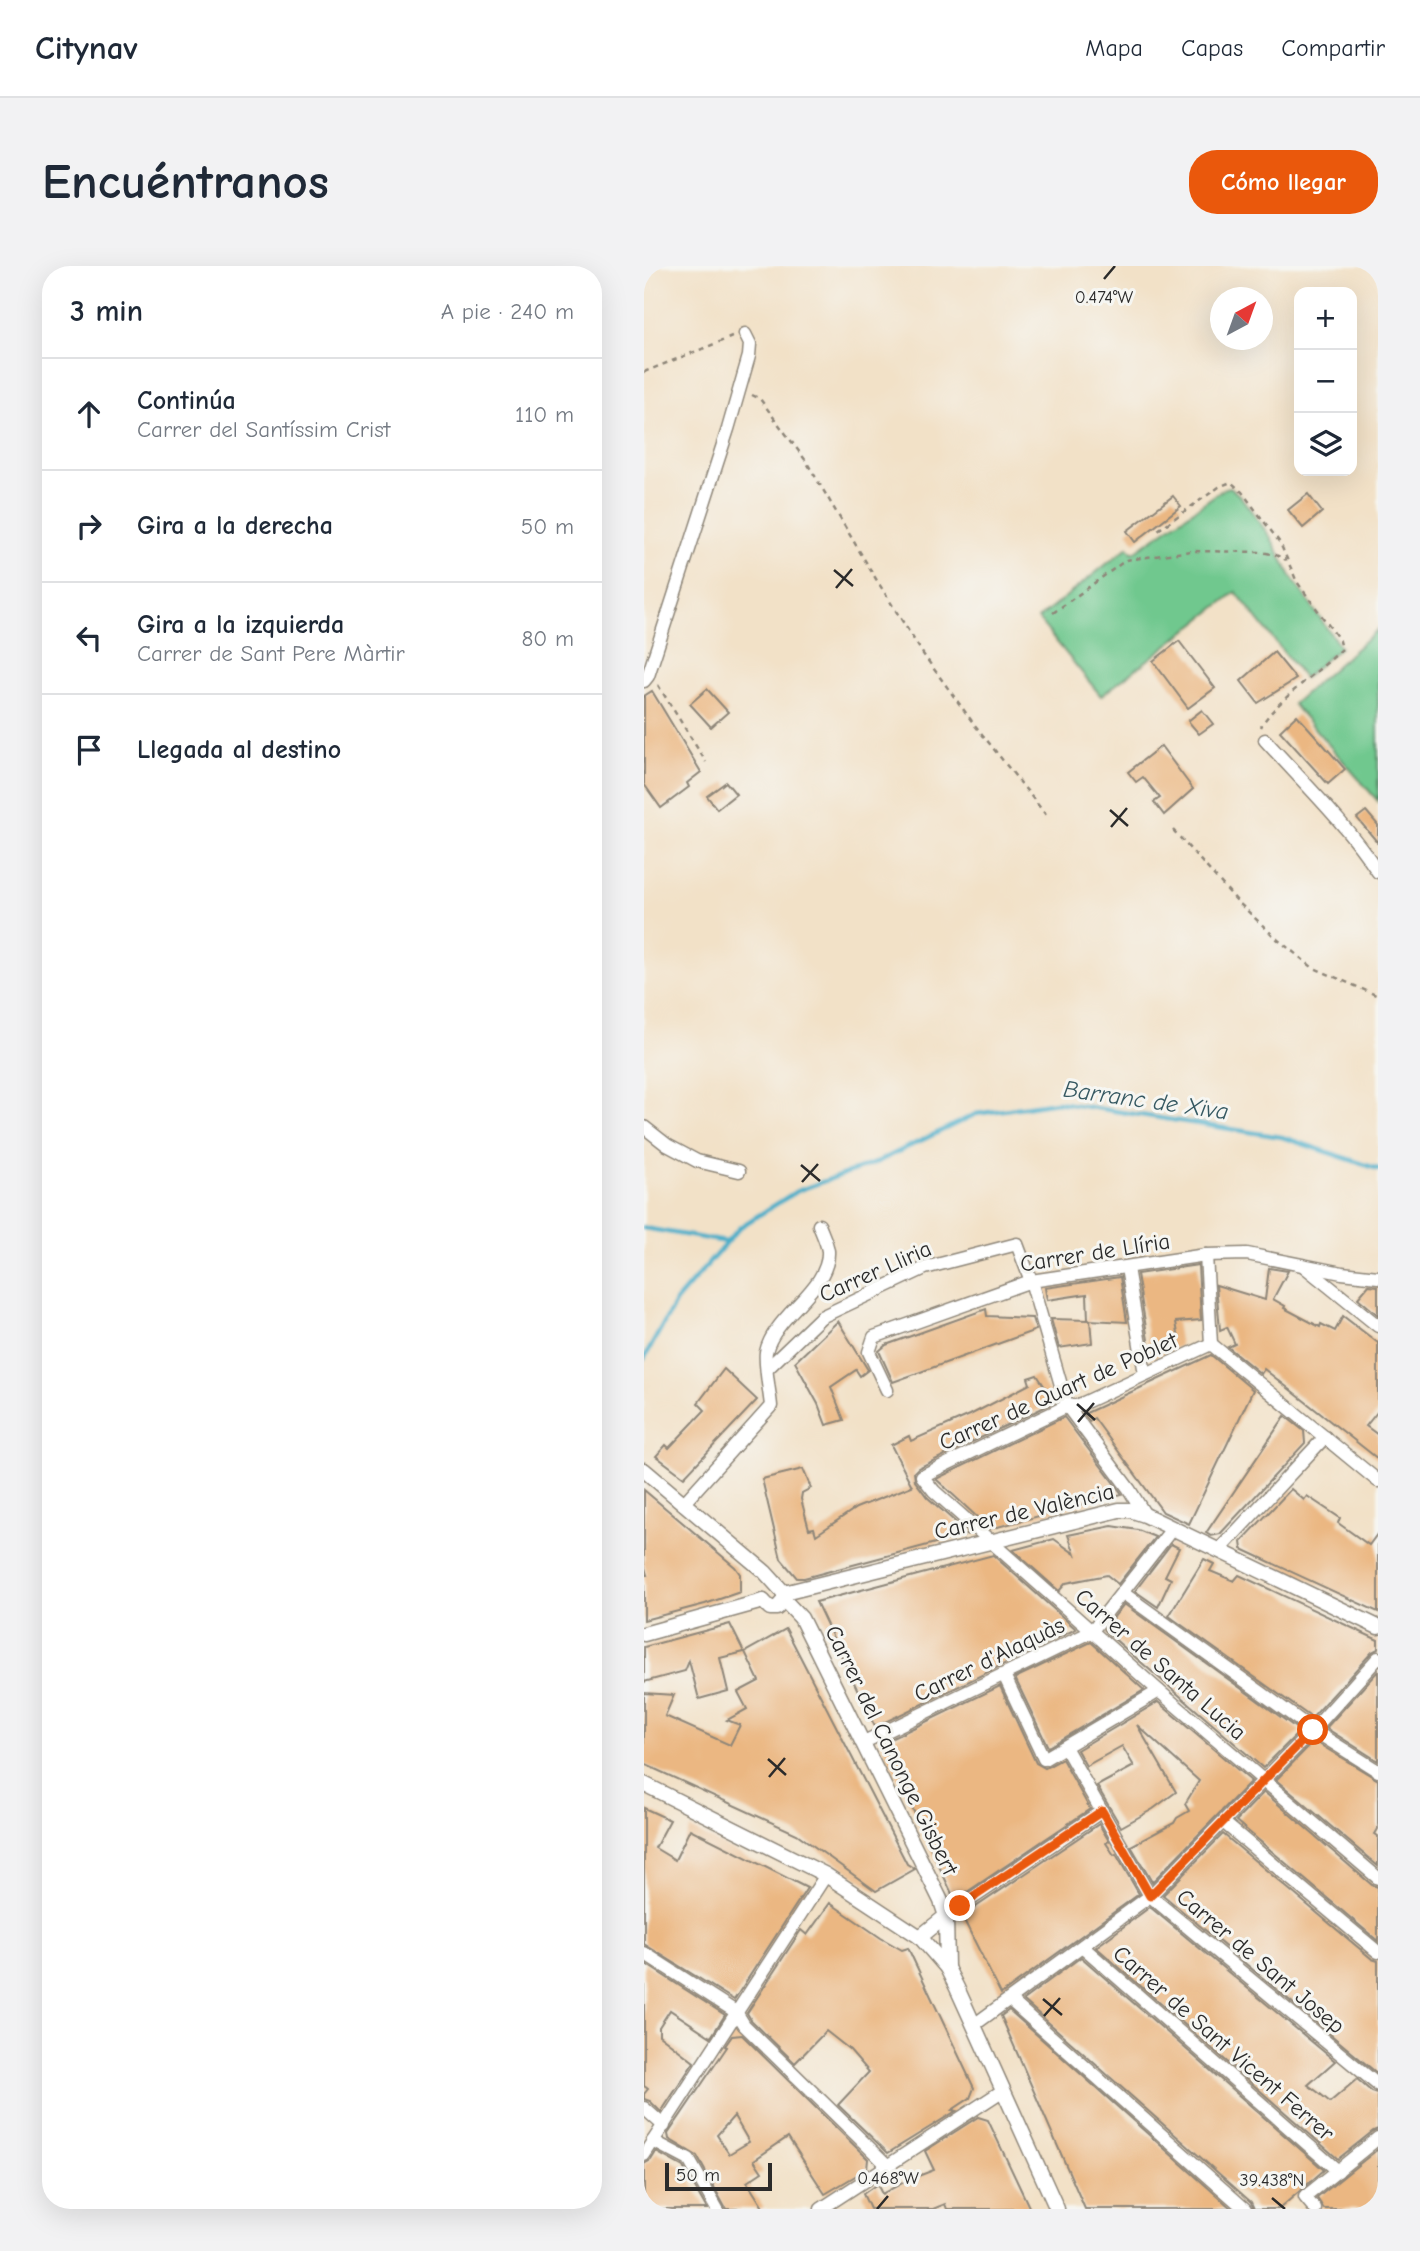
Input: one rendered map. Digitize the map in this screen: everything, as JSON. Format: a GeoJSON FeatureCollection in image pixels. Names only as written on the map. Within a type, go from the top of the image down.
{"type":"FeatureCollection","features":[{"type":"Feature","properties":{"kind":"street"},"geometry":{"type":"LineString","coordinates":[[646,679],[749,356],[750,344],[745,334]]}},
{"type":"Feature","properties":{"kind":"street"},"geometry":{"type":"LineString","coordinates":[[1265,740],[1346,830],[1378,873]]}},
{"type":"Feature","properties":{"kind":"street"},"geometry":{"type":"LineString","coordinates":[[644,1127],[667,1145],[697,1161],[739,1171]]}},
{"type":"Feature","properties":{"kind":"street"},"geometry":{"type":"LineString","coordinates":[[683,1504],[771,1406],[766,1352],[780,1325],[815,1284],[825,1267],[828,1250],[819,1225]]}},
{"type":"Feature","properties":{"kind":"street","name":"Carrer Lliria"},"geometry":{"type":"LineString","coordinates":[[768,1368],[821,1317],[925,1269],[1017,1244],[1031,1281]]}},
{"type":"Feature","properties":{"kind":"street","name":"Carrer de Llíria"},"geometry":{"type":"LineString","coordinates":[[887,1390],[869,1352],[874,1337],[1031,1281],[1206,1255],[1247,1254],[1378,1277]]}},
{"type":"Feature","properties":{"kind":"street"},"geometry":{"type":"LineString","coordinates":[[1206,1255],[1211,1344],[1378,1480]]}},
{"type":"Feature","properties":{"kind":"street"},"geometry":{"type":"LineString","coordinates":[[1304,1266],[1378,1326]]}},
{"type":"Feature","properties":{"kind":"street"},"geometry":{"type":"LineString","coordinates":[[1127,1268],[1145,1374]]}},
{"type":"Feature","properties":{"kind":"street"},"geometry":{"type":"LineString","coordinates":[[1031,1281],[1067,1406],[1129,1489],[1145,1515]]}},
{"type":"Feature","properties":{"kind":"street","name":"Carrer de Quart de Poblet"},"geometry":{"type":"LineString","coordinates":[[922,1476],[1067,1406],[1077,1406],[1211,1344]]}},
{"type":"Feature","properties":{"kind":"street"},"geometry":{"type":"LineString","coordinates":[[1219,1550],[1325,1437]]}},
{"type":"Feature","properties":{"kind":"street","name":"Carrer del Canonge Gisbert"},"geometry":{"type":"LineString","coordinates":[[644,1470],[765,1572],[801,1618],[946,1916],[947,1968]]}},
{"type":"Feature","properties":{"kind":"street","name":"Carrer de Santa Lucia"},"geometry":{"type":"LineString","coordinates":[[922,1476],[934,1491],[1091,1632],[1378,1878]]}},
{"type":"Feature","properties":{"kind":"street","name":"Carrer de València"},"geometry":{"type":"LineString","coordinates":[[644,1634],[762,1601],[774,1608],[780,1606],[782,1593],[1119,1510],[1145,1515],[1378,1626]]}},
{"type":"Feature","properties":{"kind":"street","name":"Carrer d'Alaquàs"},"geometry":{"type":"LineString","coordinates":[[862,1743],[1091,1632],[1172,1529]]}},
{"type":"Feature","properties":{"kind":"street"},"geometry":{"type":"LineString","coordinates":[[1123,1593],[1313,1730],[1378,1771]]}},
{"type":"Feature","properties":{"kind":"street"},"geometry":{"type":"LineString","coordinates":[[974,2025],[1150,1896],[1313,1730],[1378,1658]]}},
{"type":"Feature","properties":{"kind":"street"},"geometry":{"type":"LineString","coordinates":[[1004,1675],[1044,1759],[1159,1691]]}},
{"type":"Feature","properties":{"kind":"street"},"geometry":{"type":"LineString","coordinates":[[1065,1747],[1150,1896]]}},
{"type":"Feature","properties":{"kind":"street"},"geometry":{"type":"LineString","coordinates":[[644,1784],[826,1875],[920,1937],[947,1968],[1057,2209]]}},
{"type":"Feature","properties":{"kind":"street"},"geometry":{"type":"LineString","coordinates":[[920,1937],[946,1916],[1102,1811]]}},
{"type":"Feature","properties":{"kind":"street"},"geometry":{"type":"LineString","coordinates":[[1223,1822],[1378,1952]]}},
{"type":"Feature","properties":{"kind":"street"},"geometry":{"type":"LineString","coordinates":[[644,2155],[826,1875]]}},
{"type":"Feature","properties":{"kind":"street","name":"Carrer de Sant Josep"},"geometry":{"type":"LineString","coordinates":[[1150,1896],[1378,2085]]}},
{"type":"Feature","properties":{"kind":"street","name":"Carrer de Sant Vicent Ferrer"},"geometry":{"type":"LineString","coordinates":[[1083,1947],[1338,2171]]}},
{"type":"Feature","properties":{"kind":"street"},"geometry":{"type":"LineString","coordinates":[[644,1953],[736,2012],[744,2025],[887,2165]]}},
{"type":"Feature","properties":{"kind":"street"},"geometry":{"type":"LineString","coordinates":[[1010,2000],[1245,2209]]}},
{"type":"Feature","properties":{"kind":"street"},"geometry":{"type":"LineString","coordinates":[[821,2209],[1002,2091]]}},
{"type":"Feature","properties":{"kind":"street"},"geometry":{"type":"LineString","coordinates":[[644,2108],[664,2126]]}},
{"type":"Feature","properties":{"kind":"street"},"geometry":{"type":"LineString","coordinates":[[1315,2209],[1305,2197],[1378,2138]]}},
{"type":"Feature","properties":{"kind":"street"},"geometry":{"type":"LineString","coordinates":[[653,2141],[689,2160],[717,2209]]}},
{"type":"Feature","properties":{"kind":"path"},"geometry":{"type":"LineString","coordinates":[[644,372],[745,334]]}},
{"type":"Feature","properties":{"kind":"path"},"geometry":{"type":"LineString","coordinates":[[738,393],[760,399],[799,452],[923,654],[1046,815]]}},
{"type":"Feature","properties":{"kind":"path"},"geometry":{"type":"LineString","coordinates":[[1158,530],[1219,487],[1231,482],[1242,492],[1280,543],[1303,592],[1340,641],[1342,649],[1264,720],[1260,729],[1265,740]]}},
{"type":"Feature","properties":{"kind":"path"},"geometry":{"type":"LineString","coordinates":[[1054,613],[1126,560],[1191,551],[1262,552],[1286,560]]}},
{"type":"Feature","properties":{"kind":"path"},"geometry":{"type":"LineString","coordinates":[[646,679],[655,681],[706,762]]}},
{"type":"Feature","properties":{"kind":"path"},"geometry":{"type":"LineString","coordinates":[[1173,831],[1238,901],[1294,953],[1312,967],[1378,996]]}},
{"type":"Feature","properties":{"kind":"green space"},"geometry":{"type":"Polygon","coordinates":[[[1230,487],[1241,497],[1271,538],[1292,578],[1340,647],[1304,678],[1236,592],[1101,696],[1038,619],[1128,547],[1133,553],[1230,487]]]}},
{"type":"Feature","properties":{"kind":"green space"},"geometry":{"type":"Polygon","coordinates":[[[1378,629],[1378,801],[1293,704],[1378,629]]]}},
{"type":"Feature","properties":{"kind":"building"},"geometry":{"type":"Polygon","coordinates":[[[1308,494],[1322,512],[1303,528],[1288,510],[1308,494]]]}},
{"type":"Feature","properties":{"kind":"building"},"geometry":{"type":"Polygon","coordinates":[[[1173,496],[1181,506],[1135,542],[1127,531],[1173,496]]]}},
{"type":"Feature","properties":{"kind":"building"},"geometry":{"type":"Polygon","coordinates":[[[1179,641],[1215,688],[1188,708],[1153,661],[1179,641]]]}},
{"type":"Feature","properties":{"kind":"building"},"geometry":{"type":"Polygon","coordinates":[[[1274,652],[1296,679],[1258,703],[1241,681],[1274,652]]]}},
{"type":"Feature","properties":{"kind":"building"},"geometry":{"type":"Polygon","coordinates":[[[707,689],[728,712],[711,727],[690,704],[707,689]]]}},
{"type":"Feature","properties":{"kind":"building"},"geometry":{"type":"Polygon","coordinates":[[[652,691],[701,772],[687,783],[689,787],[661,808],[644,784],[644,696],[652,691]]]}},
{"type":"Feature","properties":{"kind":"building"},"geometry":{"type":"Polygon","coordinates":[[[1202,710],[1213,724],[1199,734],[1188,721],[1202,710]]]}},
{"type":"Feature","properties":{"kind":"building"},"geometry":{"type":"Polygon","coordinates":[[[1297,715],[1345,769],[1328,784],[1280,731],[1297,715]]]}},
{"type":"Feature","properties":{"kind":"building"},"geometry":{"type":"Polygon","coordinates":[[[1161,746],[1193,789],[1164,815],[1154,802],[1160,798],[1143,777],[1136,782],[1128,772],[1161,746]]]}},
{"type":"Feature","properties":{"kind":"building"},"geometry":{"type":"Polygon","coordinates":[[[726,782],[736,794],[717,809],[707,796],[726,782]]]}},
{"type":"Feature","properties":{"kind":"building"},"geometry":{"type":"Polygon","coordinates":[[[1366,811],[1378,825],[1378,843],[1357,818],[1366,811]]]}},
{"type":"Feature","properties":{"kind":"building"},"geometry":{"type":"Polygon","coordinates":[[[1198,1265],[1201,1320],[1176,1322],[1180,1346],[1151,1358],[1137,1274],[1198,1265]]]}},
{"type":"Feature","properties":{"kind":"building"},"geometry":{"type":"Polygon","coordinates":[[[1269,1268],[1288,1271],[1273,1299],[1285,1306],[1284,1308],[1320,1327],[1321,1324],[1335,1331],[1343,1316],[1378,1343],[1378,1411],[1366,1426],[1378,1435],[1378,1459],[1264,1369],[1261,1374],[1228,1347],[1235,1344],[1227,1327],[1220,1330],[1216,1285],[1265,1300],[1269,1268]]]}},
{"type":"Feature","properties":{"kind":"building"},"geometry":{"type":"Polygon","coordinates":[[[1120,1277],[1127,1322],[1090,1320],[1092,1343],[1059,1348],[1051,1319],[1088,1320],[1087,1294],[1047,1300],[1045,1288],[1120,1277]]]}},
{"type":"Feature","properties":{"kind":"building"},"geometry":{"type":"Polygon","coordinates":[[[1369,1285],[1378,1286],[1378,1315],[1358,1298],[1369,1285]]]}},
{"type":"Feature","properties":{"kind":"building"},"geometry":{"type":"Polygon","coordinates":[[[986,1309],[987,1316],[1032,1318],[1036,1330],[893,1382],[879,1351],[886,1345],[986,1309]]]}},
{"type":"Feature","properties":{"kind":"building"},"geometry":{"type":"Polygon","coordinates":[[[838,1321],[868,1370],[860,1376],[856,1370],[831,1387],[844,1420],[826,1425],[795,1362],[838,1321]]]}},
{"type":"Feature","properties":{"kind":"building"},"geometry":{"type":"Polygon","coordinates":[[[1211,1355],[1253,1390],[1189,1524],[1163,1512],[1094,1418],[1089,1421],[1084,1414],[1211,1355]]]}},
{"type":"Feature","properties":{"kind":"building"},"geometry":{"type":"Polygon","coordinates":[[[724,1369],[757,1400],[684,1477],[656,1456],[666,1445],[669,1448],[705,1410],[698,1403],[724,1369]]]}},
{"type":"Feature","properties":{"kind":"building"},"geometry":{"type":"Polygon","coordinates":[[[1037,1375],[1055,1402],[914,1472],[915,1481],[927,1497],[969,1534],[804,1578],[797,1578],[781,1559],[762,1479],[803,1469],[811,1488],[802,1493],[801,1499],[809,1529],[814,1528],[816,1535],[856,1508],[912,1486],[891,1445],[909,1436],[911,1441],[970,1415],[1030,1384],[1028,1378],[1037,1375]]]}},
{"type":"Feature","properties":{"kind":"building"},"geometry":{"type":"Polygon","coordinates":[[[1285,1416],[1304,1431],[1305,1443],[1220,1534],[1211,1536],[1206,1533],[1285,1416]]]}},
{"type":"Feature","properties":{"kind":"building"},"geometry":{"type":"Polygon","coordinates":[[[1064,1417],[1122,1494],[990,1529],[936,1479],[1064,1417]]]}},
{"type":"Feature","properties":{"kind":"building"},"geometry":{"type":"Polygon","coordinates":[[[1291,1489],[1304,1500],[1307,1496],[1340,1518],[1338,1523],[1369,1545],[1378,1533],[1378,1612],[1242,1549],[1241,1542],[1291,1489]]]}},
{"type":"Feature","properties":{"kind":"building"},"geometry":{"type":"Polygon","coordinates":[[[644,1490],[735,1567],[740,1574],[740,1592],[644,1620],[644,1575],[647,1575],[644,1564],[644,1490]]]}},
{"type":"Feature","properties":{"kind":"building"},"geometry":{"type":"Polygon","coordinates":[[[1112,1526],[1138,1530],[1155,1537],[1118,1584],[1107,1575],[1066,1583],[1059,1591],[1013,1550],[1054,1539],[1075,1554],[1068,1535],[1112,1526]]]}},
{"type":"Feature","properties":{"kind":"building"},"geometry":{"type":"Polygon","coordinates":[[[1171,1544],[1179,1548],[1165,1576],[1171,1579],[1158,1607],[1135,1591],[1171,1544]]]}},
{"type":"Feature","properties":{"kind":"building"},"geometry":{"type":"Polygon","coordinates":[[[993,1555],[1076,1629],[875,1727],[816,1602],[993,1555]]]}},
{"type":"Feature","properties":{"kind":"building"},"geometry":{"type":"Polygon","coordinates":[[[1204,1559],[1214,1564],[1210,1571],[1234,1581],[1239,1575],[1378,1640],[1378,1649],[1372,1652],[1312,1718],[1169,1616],[1204,1559]]]}},
{"type":"Feature","properties":{"kind":"building"},"geometry":{"type":"Polygon","coordinates":[[[1124,1604],[1300,1731],[1263,1768],[1104,1630],[1124,1604]]]}},
{"type":"Feature","properties":{"kind":"building"},"geometry":{"type":"Polygon","coordinates":[[[730,1624],[744,1652],[720,1658],[728,1691],[699,1699],[689,1661],[685,1671],[644,1682],[644,1647],[730,1624]]]}},
{"type":"Feature","properties":{"kind":"building"},"geometry":{"type":"Polygon","coordinates":[[[786,1629],[907,1864],[915,1869],[876,1891],[797,1834],[644,1764],[644,1693],[674,1695],[665,1716],[730,1745],[740,1725],[727,1720],[747,1709],[738,1692],[759,1681],[745,1652],[786,1629]]]}},
{"type":"Feature","properties":{"kind":"building"},"geometry":{"type":"Polygon","coordinates":[[[1091,1642],[1144,1690],[1048,1747],[1015,1678],[1091,1642]]]}},
{"type":"Feature","properties":{"kind":"building"},"geometry":{"type":"Polygon","coordinates":[[[1378,1671],[1378,1761],[1326,1728],[1378,1671]]]}},
{"type":"Feature","properties":{"kind":"building"},"geometry":{"type":"Polygon","coordinates":[[[1000,1686],[1036,1763],[1045,1768],[1062,1759],[1090,1809],[958,1898],[953,1896],[882,1743],[1000,1686]]]}},
{"type":"Feature","properties":{"kind":"building"},"geometry":{"type":"Polygon","coordinates":[[[1158,1702],[1251,1781],[1152,1882],[1131,1846],[1174,1823],[1189,1811],[1185,1804],[1199,1781],[1137,1725],[1176,1792],[1121,1827],[1097,1786],[1134,1766],[1122,1746],[1086,1766],[1077,1750],[1158,1702]]]}},
{"type":"Feature","properties":{"kind":"building"},"geometry":{"type":"Polygon","coordinates":[[[1314,1741],[1378,1780],[1378,1829],[1375,1834],[1378,1836],[1378,1866],[1276,1780],[1314,1741]]]}},
{"type":"Feature","properties":{"kind":"building"},"geometry":{"type":"Polygon","coordinates":[[[1264,1792],[1372,1885],[1378,1887],[1378,1941],[1236,1821],[1264,1792]]]}},
{"type":"Feature","properties":{"kind":"building"},"geometry":{"type":"Polygon","coordinates":[[[644,1808],[670,1820],[655,1848],[675,1860],[690,1829],[807,1888],[734,2000],[644,1944],[644,1808]]]}},
{"type":"Feature","properties":{"kind":"building"},"geometry":{"type":"Polygon","coordinates":[[[1099,1824],[1109,1841],[1106,1843],[1114,1855],[1116,1854],[1139,1894],[1001,1994],[963,1918],[964,1915],[1099,1824]]]}},
{"type":"Feature","properties":{"kind":"building"},"geometry":{"type":"Polygon","coordinates":[[[1223,1834],[1372,1959],[1378,1961],[1378,2074],[1163,1895],[1223,1834]]]}},
{"type":"Feature","properties":{"kind":"building"},"geometry":{"type":"Polygon","coordinates":[[[830,1903],[881,1938],[902,1950],[908,1948],[974,2088],[970,2098],[952,2110],[956,2111],[888,2153],[838,2105],[869,2072],[850,2050],[826,2031],[795,2063],[747,2013],[801,1930],[807,1935],[830,1903]]]}},
{"type":"Feature","properties":{"kind":"building"},"geometry":{"type":"Polygon","coordinates":[[[1150,1907],[1335,2061],[1308,2085],[1330,2102],[1357,2079],[1378,2094],[1378,2129],[1338,2159],[1096,1947],[1150,1907]]]}},
{"type":"Feature","properties":{"kind":"building"},"geometry":{"type":"Polygon","coordinates":[[[1081,1957],[1324,2170],[1279,2209],[1254,2209],[1251,2202],[1023,2000],[1081,1957]]]}},
{"type":"Feature","properties":{"kind":"building"},"geometry":{"type":"Polygon","coordinates":[[[644,1963],[725,2015],[711,2037],[670,2010],[659,2027],[659,2035],[694,2062],[661,2112],[644,2099],[648,2089],[644,2086],[644,1963]]]}},
{"type":"Feature","properties":{"kind":"building"},"geometry":{"type":"Polygon","coordinates":[[[1009,2010],[1232,2209],[1085,2209],[1001,2016],[1009,2010]]]}},
{"type":"Feature","properties":{"kind":"building"},"geometry":{"type":"Polygon","coordinates":[[[742,2035],[868,2159],[867,2169],[825,2194],[788,2137],[754,2160],[762,2172],[747,2182],[764,2209],[726,2209],[697,2156],[669,2139],[668,2134],[732,2036],[742,2035]],[[734,2116],[717,2135],[729,2154],[749,2142],[734,2116]]]}},
{"type":"Feature","properties":{"kind":"building"},"geometry":{"type":"Polygon","coordinates":[[[978,2117],[988,2120],[1030,2209],[947,2209],[945,2204],[933,2209],[870,2209],[863,2194],[877,2184],[882,2194],[934,2170],[925,2151],[978,2117]]]}},
{"type":"Feature","properties":{"kind":"building"},"geometry":{"type":"Polygon","coordinates":[[[1378,2149],[1378,2209],[1324,2209],[1317,2198],[1378,2149]]]}},
{"type":"Feature","properties":{"kind":"building"},"geometry":{"type":"Polygon","coordinates":[[[656,2152],[683,2167],[707,2209],[644,2209],[644,2164],[651,2160],[656,2152]]]}},
{"type":"Feature","properties":{"kind":"waterway","name":"Barranc de Xiva"},"geometry":{"type":"LineString","coordinates":[[644,1359],[676,1301],[740,1227],[797,1191],[875,1163],[976,1114],[1057,1102],[1282,1137],[1378,1169]]}},
{"type":"Feature","properties":{"kind":"waterway","name":"Barranc de Xiva"},"geometry":{"type":"LineString","coordinates":[[644,1228],[726,1242]]}},
{"type":"Feature","properties":{"kind":"route"},"geometry":{"type":"LineString","coordinates":[[960,1906],[1102,1811],[1150,1896],[1313,1730]]}}]}
